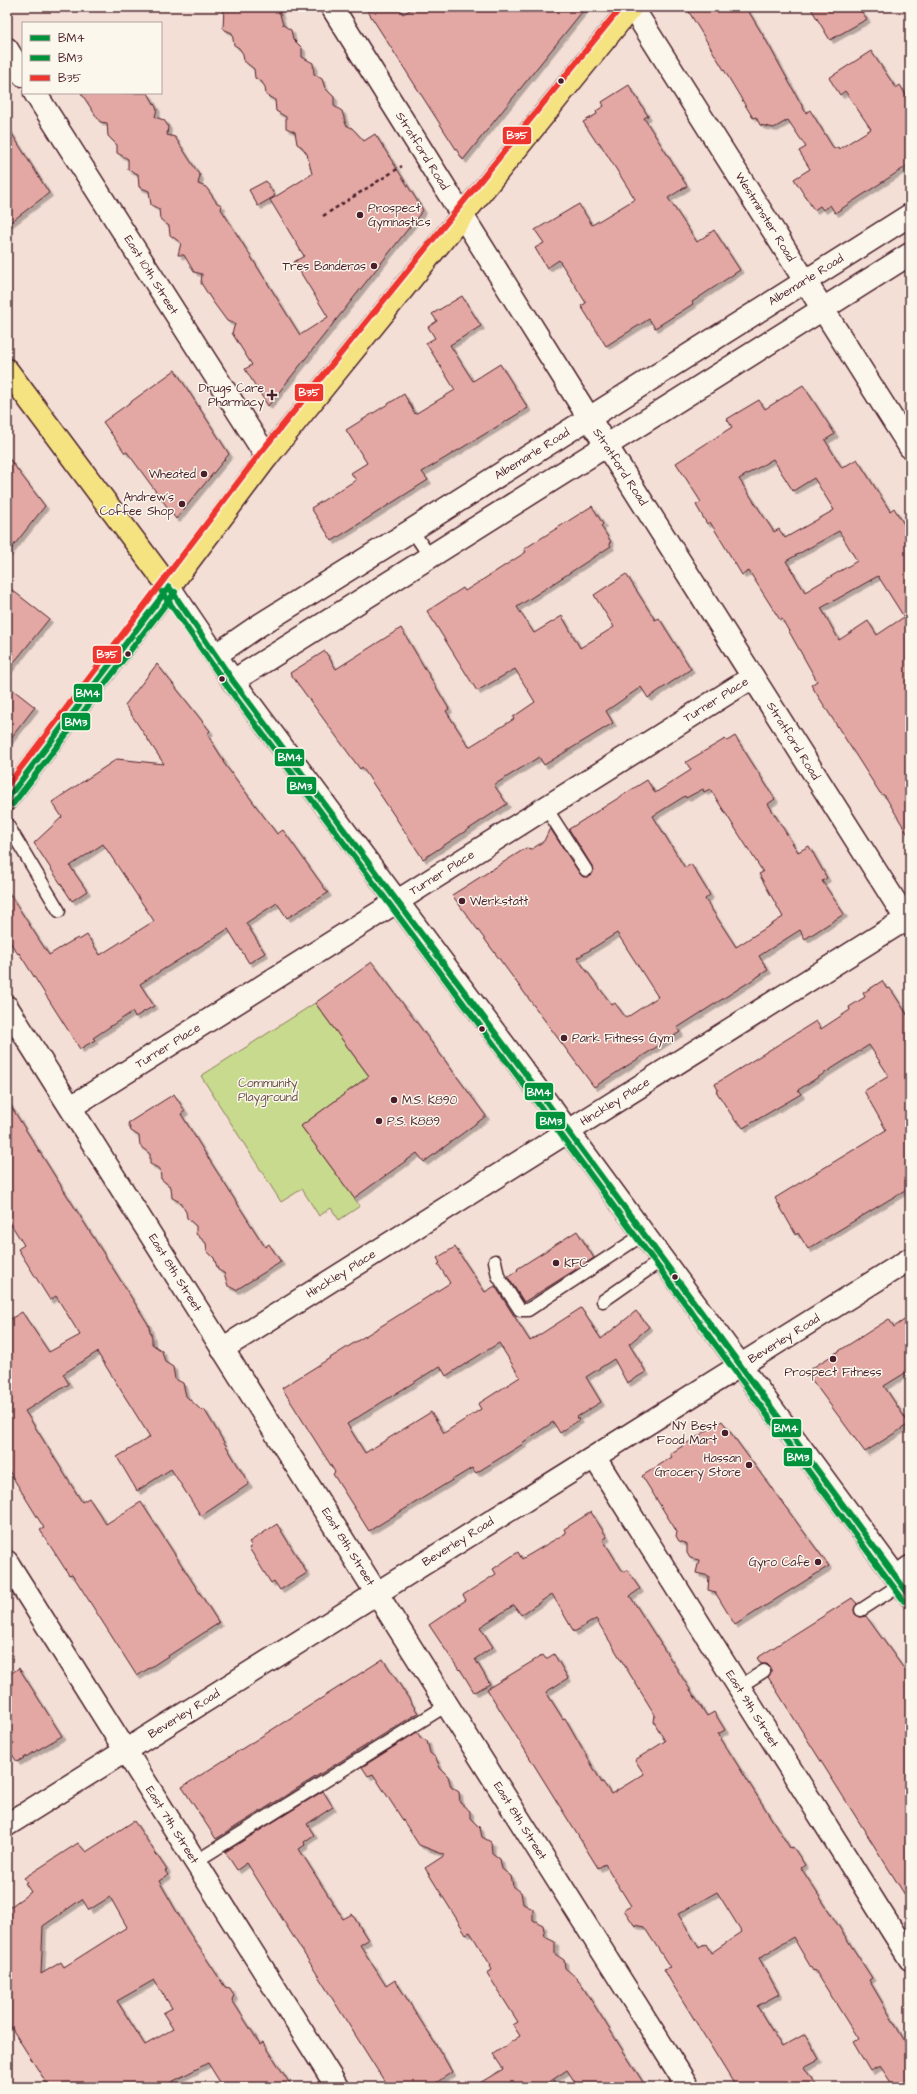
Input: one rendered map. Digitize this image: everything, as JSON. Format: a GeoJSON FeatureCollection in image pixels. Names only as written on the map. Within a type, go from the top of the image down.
{"type":"FeatureCollection","features":[{"type":"Feature","properties":{"kind":"main road"},"geometry":{"type":"LineString","coordinates":[[7,799],[266,457],[632,7]]}},
{"type":"Feature","properties":{"kind":"main road"},"geometry":{"type":"LineString","coordinates":[[8,373],[169,587]]}},
{"type":"Feature","properties":{"kind":"street","name":"Stratford Road"},"geometry":{"type":"LineString","coordinates":[[332,7],[589,418],[908,922]]}},
{"type":"Feature","properties":{"kind":"street","name":"Westminster Road"},"geometry":{"type":"LineString","coordinates":[[632,7],[910,447]]}},
{"type":"Feature","properties":{"kind":"street"},"geometry":{"type":"LineString","coordinates":[[7,49],[22,72]]}},
{"type":"Feature","properties":{"kind":"street","name":"East 10th Street"},"geometry":{"type":"LineString","coordinates":[[36,94],[266,457]]}},
{"type":"Feature","properties":{"kind":"street","name":"Albemarle Road"},"geometry":{"type":"LineString","coordinates":[[216,655],[266,621],[910,214]]}},
{"type":"Feature","properties":{"kind":"street"},"geometry":{"type":"LineString","coordinates":[[234,681],[910,254]]}},
{"type":"Feature","properties":{"kind":"street"},"geometry":{"type":"LineString","coordinates":[[169,587],[234,681],[741,1366],[904,1581]]}},
{"type":"Feature","properties":{"kind":"street"},"geometry":{"type":"LineString","coordinates":[[266,621],[285,649]]}},
{"type":"Feature","properties":{"kind":"street","name":"Turner Place"},"geometry":{"type":"LineString","coordinates":[[71,1107],[753,677]]}},
{"type":"Feature","properties":{"kind":"street","name":"Hinckley Place"},"geometry":{"type":"LineString","coordinates":[[222,1349],[568,1131],[908,922]]}},
{"type":"Feature","properties":{"kind":"street","name":"East 8th Street"},"geometry":{"type":"LineString","coordinates":[[7,1008],[71,1107],[688,2087]]}},
{"type":"Feature","properties":{"kind":"street","name":"Beverley Road"},"geometry":{"type":"LineString","coordinates":[[7,1825],[376,1592],[595,1458],[910,1260]]}},
{"type":"Feature","properties":{"kind":"street","name":"East 9th Street"},"geometry":{"type":"LineString","coordinates":[[595,1458],[910,1959]]}},
{"type":"Feature","properties":{"kind":"street","name":"East 7th Street"},"geometry":{"type":"LineString","coordinates":[[7,1562],[337,2087]]}},
{"type":"Feature","properties":{"kind":"lane"},"geometry":{"type":"LineString","coordinates":[[412,530],[430,557]]}},
{"type":"Feature","properties":{"kind":"lane"},"geometry":{"type":"LineString","coordinates":[[546,808],[586,870]]}},
{"type":"Feature","properties":{"kind":"lane"},"geometry":{"type":"LineString","coordinates":[[7,824],[59,911]]}},
{"type":"Feature","properties":{"kind":"lane"},"geometry":{"type":"LineString","coordinates":[[495,1260],[498,1276],[520,1310],[528,1310],[644,1234]]}},
{"type":"Feature","properties":{"kind":"lane"},"geometry":{"type":"LineString","coordinates":[[603,1301],[663,1259]]}},
{"type":"Feature","properties":{"kind":"lane"},"geometry":{"type":"LineString","coordinates":[[861,1610],[904,1581]]}},
{"type":"Feature","properties":{"kind":"lane"},"geometry":{"type":"LineString","coordinates":[[739,1687],[764,1671]]}},
{"type":"Feature","properties":{"kind":"lane"},"geometry":{"type":"LineString","coordinates":[[195,1862],[447,1705]]}},
{"type":"Feature","properties":{"kind":"path"},"geometry":{"type":"LineString","coordinates":[[323,216],[402,166]]}},
{"type":"Feature","properties":{"kind":"green space","name":"Community Playground"},"geometry":{"type":"Polygon","coordinates":[[[315,1003],[369,1076],[301,1126],[360,1206],[339,1220],[331,1208],[319,1216],[302,1189],[281,1202],[201,1076],[315,1003]]]}},
{"type":"Feature","properties":{"kind":"building"},"geometry":{"type":"Polygon","coordinates":[[[224,7],[278,7],[283,25],[291,30],[293,39],[302,48],[302,57],[313,63],[314,74],[322,79],[325,88],[334,97],[334,106],[342,111],[346,125],[352,128],[364,141],[375,134],[423,210],[268,406],[245,369],[252,365],[232,333],[235,324],[227,321],[213,302],[201,283],[202,274],[194,272],[184,255],[178,255],[181,243],[170,235],[169,226],[160,219],[159,209],[151,205],[149,191],[139,187],[138,174],[128,170],[128,159],[117,153],[117,145],[108,136],[107,123],[100,122],[82,94],[149,94],[157,109],[155,117],[164,120],[168,126],[167,135],[175,137],[200,176],[198,184],[206,187],[217,203],[222,205],[221,209],[300,335],[328,317],[294,262],[304,256],[270,200],[312,174],[307,154],[302,147],[297,144],[295,132],[286,128],[286,117],[276,111],[275,100],[266,95],[265,87],[261,81],[255,78],[254,69],[244,61],[243,54],[239,48],[234,45],[232,33],[223,29],[224,7]]]}},
{"type":"Feature","properties":{"kind":"building"},"geometry":{"type":"Polygon","coordinates":[[[365,7],[398,7],[403,14],[415,7],[586,7],[463,160],[365,7]]]}},
{"type":"Feature","properties":{"kind":"building"},"geometry":{"type":"Polygon","coordinates":[[[686,7],[746,7],[806,113],[810,110],[834,149],[838,147],[839,149],[871,129],[845,91],[840,95],[829,78],[871,51],[896,88],[900,85],[910,102],[910,164],[835,213],[830,205],[823,210],[820,206],[814,210],[794,179],[810,169],[799,151],[806,147],[788,120],[774,128],[760,125],[756,117],[753,118],[686,7]]]}},
{"type":"Feature","properties":{"kind":"building"},"geometry":{"type":"Polygon","coordinates":[[[810,7],[858,7],[867,19],[830,40],[810,7]]]}},
{"type":"Feature","properties":{"kind":"building"},"geometry":{"type":"Polygon","coordinates":[[[629,85],[648,116],[644,118],[687,186],[668,198],[697,242],[714,230],[740,270],[692,302],[693,304],[655,328],[649,319],[606,346],[581,306],[586,303],[559,260],[547,268],[535,248],[544,243],[535,230],[579,204],[592,225],[635,199],[599,142],[597,143],[583,122],[597,114],[596,111],[604,106],[602,102],[629,85]]]}},
{"type":"Feature","properties":{"kind":"building"},"geometry":{"type":"Polygon","coordinates":[[[7,126],[49,193],[7,225],[7,126]]]}},
{"type":"Feature","properties":{"kind":"building"},"geometry":{"type":"Polygon","coordinates":[[[266,181],[275,196],[258,206],[249,190],[266,181]]]}},
{"type":"Feature","properties":{"kind":"building"},"geometry":{"type":"Polygon","coordinates":[[[462,296],[481,326],[450,345],[473,381],[500,364],[528,408],[422,472],[428,480],[332,541],[311,508],[356,480],[351,473],[367,463],[346,430],[404,394],[415,414],[455,390],[426,343],[435,338],[428,327],[437,321],[432,314],[462,296]]]}},
{"type":"Feature","properties":{"kind":"building"},"geometry":{"type":"Polygon","coordinates":[[[175,370],[229,454],[176,519],[103,422],[175,370]]]}},
{"type":"Feature","properties":{"kind":"building"},"geometry":{"type":"Polygon","coordinates":[[[803,385],[835,434],[825,440],[842,468],[857,459],[890,511],[894,508],[910,534],[910,838],[885,796],[880,793],[811,685],[817,681],[782,619],[780,620],[749,571],[742,575],[710,522],[707,524],[696,505],[701,502],[676,463],[732,427],[727,419],[759,400],[765,409],[803,385]],[[773,459],[739,479],[774,532],[779,529],[785,538],[834,510],[814,478],[793,491],[773,459]],[[839,531],[786,561],[805,592],[857,561],[839,531]],[[878,576],[821,608],[839,640],[868,621],[877,635],[904,617],[878,576]]]}},
{"type":"Feature","properties":{"kind":"building"},"geometry":{"type":"Polygon","coordinates":[[[7,456],[45,506],[7,554],[7,456]]]}},
{"type":"Feature","properties":{"kind":"building"},"geometry":{"type":"Polygon","coordinates":[[[592,506],[603,524],[601,526],[611,542],[609,543],[611,546],[517,607],[534,633],[562,616],[580,648],[614,627],[594,595],[626,574],[655,620],[659,618],[691,669],[648,698],[641,687],[606,711],[613,723],[544,765],[539,757],[494,785],[507,804],[423,859],[362,767],[360,769],[290,673],[325,651],[336,669],[401,628],[449,709],[446,711],[469,747],[514,719],[513,717],[535,702],[515,669],[477,691],[427,611],[463,588],[465,591],[526,552],[524,549],[592,506]]]}},
{"type":"Feature","properties":{"kind":"building"},"geometry":{"type":"Polygon","coordinates":[[[7,586],[49,619],[7,671],[7,586]]]}},
{"type":"Feature","properties":{"kind":"building"},"geometry":{"type":"Polygon","coordinates":[[[157,664],[210,731],[207,734],[224,761],[223,762],[277,834],[283,830],[328,893],[287,918],[277,903],[246,923],[265,953],[249,963],[228,929],[140,984],[154,1006],[135,1017],[132,1012],[93,1038],[95,1040],[80,1049],[19,953],[18,954],[7,938],[7,890],[49,955],[70,942],[78,938],[79,940],[87,935],[100,955],[154,921],[103,844],[70,866],[87,891],[72,901],[34,843],[62,817],[52,802],[117,759],[164,764],[125,705],[157,664]]]}},
{"type":"Feature","properties":{"kind":"building"},"geometry":{"type":"Polygon","coordinates":[[[7,685],[35,707],[7,743],[7,685]]]}},
{"type":"Feature","properties":{"kind":"building"},"geometry":{"type":"Polygon","coordinates":[[[735,736],[775,799],[768,804],[798,852],[809,846],[827,878],[822,881],[844,914],[805,939],[800,930],[759,956],[768,970],[677,1028],[680,1032],[594,1087],[452,895],[526,848],[532,849],[544,841],[550,828],[580,874],[583,877],[590,876],[593,873],[592,866],[569,829],[647,780],[655,793],[691,770],[686,762],[725,739],[727,741],[735,736]],[[703,789],[686,798],[685,796],[653,816],[685,868],[691,864],[710,895],[705,899],[736,947],[783,917],[759,874],[763,872],[710,789],[704,792],[703,789]],[[617,933],[577,958],[612,1005],[615,1003],[626,1018],[658,997],[617,933]]]}},
{"type":"Feature","properties":{"kind":"building"},"geometry":{"type":"Polygon","coordinates":[[[372,962],[486,1116],[424,1162],[417,1153],[354,1198],[301,1126],[369,1076],[315,1003],[372,962]]]}},
{"type":"Feature","properties":{"kind":"building"},"geometry":{"type":"Polygon","coordinates":[[[882,981],[887,989],[890,988],[910,1019],[910,1187],[808,1249],[798,1233],[796,1235],[775,1198],[886,1130],[864,1091],[889,1076],[869,1045],[798,1090],[801,1094],[743,1128],[738,1121],[736,1122],[716,1091],[718,1090],[715,1084],[816,1021],[821,1029],[850,1010],[849,1007],[865,997],[863,993],[882,981]]]}},
{"type":"Feature","properties":{"kind":"building"},"geometry":{"type":"Polygon","coordinates":[[[174,1094],[185,1111],[181,1114],[212,1164],[265,1247],[269,1244],[281,1262],[236,1290],[228,1286],[224,1273],[218,1270],[214,1258],[207,1251],[206,1243],[196,1234],[196,1226],[187,1218],[186,1212],[180,1202],[172,1198],[171,1187],[161,1179],[160,1169],[150,1164],[150,1154],[140,1146],[139,1136],[131,1131],[128,1123],[174,1094]]]}},
{"type":"Feature","properties":{"kind":"building"},"geometry":{"type":"Polygon","coordinates":[[[7,1100],[148,1324],[152,1344],[162,1351],[165,1362],[173,1367],[175,1379],[183,1383],[186,1396],[202,1411],[204,1409],[249,1484],[201,1516],[171,1469],[137,1491],[117,1457],[150,1437],[97,1352],[63,1374],[69,1384],[25,1411],[82,1502],[89,1498],[106,1524],[141,1502],[219,1623],[137,1676],[72,1574],[69,1575],[40,1530],[44,1528],[7,1468],[7,1321],[22,1312],[49,1352],[80,1335],[56,1296],[50,1300],[18,1249],[24,1245],[7,1218],[7,1100]]]}},
{"type":"Feature","properties":{"kind":"building","name":"KFC"},"geometry":{"type":"Polygon","coordinates":[[[577,1231],[594,1258],[524,1302],[508,1277],[518,1270],[517,1269],[577,1231]]]}},
{"type":"Feature","properties":{"kind":"building"},"geometry":{"type":"Polygon","coordinates":[[[455,1247],[485,1292],[495,1286],[530,1341],[581,1308],[601,1339],[636,1311],[649,1327],[629,1344],[646,1372],[627,1383],[614,1359],[586,1377],[601,1402],[577,1417],[579,1420],[560,1433],[553,1422],[522,1443],[523,1444],[476,1473],[472,1468],[369,1531],[333,1474],[335,1472],[282,1388],[450,1283],[438,1264],[440,1263],[437,1258],[455,1247]],[[499,1343],[446,1376],[440,1366],[347,1424],[365,1453],[431,1412],[444,1433],[481,1409],[478,1404],[520,1377],[499,1343]]]}},
{"type":"Feature","properties":{"kind":"building"},"geometry":{"type":"Polygon","coordinates":[[[910,1316],[910,1370],[884,1386],[909,1424],[865,1452],[806,1372],[889,1319],[894,1327],[910,1316]]]}},
{"type":"Feature","properties":{"kind":"building"},"geometry":{"type":"Polygon","coordinates":[[[722,1421],[829,1566],[735,1625],[715,1592],[708,1590],[709,1576],[696,1573],[699,1560],[690,1558],[687,1553],[687,1544],[679,1541],[676,1536],[677,1532],[642,1476],[672,1457],[670,1454],[722,1421]]]}},
{"type":"Feature","properties":{"kind":"building"},"geometry":{"type":"Polygon","coordinates":[[[591,1512],[607,1537],[603,1540],[623,1572],[627,1570],[640,1589],[630,1596],[707,1716],[714,1712],[725,1730],[718,1734],[790,1848],[793,1847],[805,1865],[801,1868],[872,1978],[869,1980],[910,2050],[910,2087],[894,2087],[880,2066],[870,2071],[853,2042],[858,2039],[815,1970],[813,1971],[793,1937],[759,1958],[779,1994],[757,2006],[782,2047],[805,2034],[819,2059],[804,2067],[817,2087],[736,2087],[664,1969],[670,1967],[644,1927],[634,1925],[624,1910],[631,1906],[605,1864],[598,1868],[487,1689],[543,1655],[546,1659],[554,1654],[568,1678],[546,1692],[563,1719],[565,1718],[602,1783],[603,1782],[611,1794],[644,1774],[635,1760],[665,1741],[654,1722],[655,1715],[596,1619],[574,1632],[552,1594],[521,1615],[514,1605],[480,1627],[493,1647],[475,1659],[490,1684],[474,1692],[460,1669],[459,1670],[429,1625],[466,1600],[463,1595],[496,1574],[493,1569],[518,1552],[522,1559],[566,1533],[564,1529],[591,1512]],[[717,1892],[678,1914],[699,1948],[706,1944],[711,1953],[742,1932],[717,1892]]]}},
{"type":"Feature","properties":{"kind":"building"},"geometry":{"type":"Polygon","coordinates":[[[277,1524],[307,1573],[280,1590],[274,1581],[271,1583],[249,1548],[252,1546],[249,1542],[277,1524]]]}},
{"type":"Feature","properties":{"kind":"building"},"geometry":{"type":"Polygon","coordinates":[[[852,1598],[857,1604],[854,1610],[855,1614],[861,1617],[866,1616],[910,1677],[910,1903],[768,1677],[771,1671],[770,1667],[767,1664],[761,1664],[757,1658],[852,1598]]]}},
{"type":"Feature","properties":{"kind":"building"},"geometry":{"type":"Polygon","coordinates":[[[383,1659],[418,1713],[216,1839],[182,1787],[383,1659]]]}},
{"type":"Feature","properties":{"kind":"building"},"geometry":{"type":"Polygon","coordinates":[[[19,1668],[62,1736],[17,1762],[8,1748],[14,1744],[7,1732],[7,1676],[19,1668]]]}},
{"type":"Feature","properties":{"kind":"building"},"geometry":{"type":"Polygon","coordinates":[[[417,1732],[421,1738],[427,1741],[430,1753],[436,1758],[440,1768],[448,1776],[451,1787],[459,1792],[460,1803],[470,1811],[470,1818],[480,1828],[482,1837],[491,1842],[492,1853],[500,1859],[502,1869],[511,1876],[513,1886],[521,1892],[523,1904],[533,1909],[533,1920],[543,1925],[545,1937],[555,1942],[555,1954],[564,1960],[565,1968],[577,1978],[646,2087],[578,2087],[567,2070],[542,2087],[473,2087],[503,2069],[493,2054],[520,2036],[513,2025],[518,2022],[487,1973],[492,1970],[491,1966],[470,1932],[466,1934],[425,1868],[445,1855],[419,1845],[373,1774],[368,1776],[362,1767],[417,1732]]]}},
{"type":"Feature","properties":{"kind":"building"},"geometry":{"type":"Polygon","coordinates":[[[323,1791],[333,1807],[307,1824],[314,1835],[304,1842],[305,1845],[299,1849],[343,1919],[352,1914],[368,1940],[360,1945],[386,1986],[395,1980],[452,2072],[430,2087],[388,2087],[247,1863],[237,1870],[225,1852],[323,1791]]]}},
{"type":"Feature","properties":{"kind":"building"},"geometry":{"type":"Polygon","coordinates":[[[134,1821],[167,1870],[165,1871],[168,1875],[159,1881],[186,1928],[225,1987],[230,1988],[234,1995],[232,2000],[260,2044],[263,2042],[292,2087],[223,2087],[208,2063],[162,2087],[49,2087],[7,2021],[7,1909],[31,1892],[25,1883],[27,1882],[24,1878],[78,1843],[86,1852],[134,1821]],[[110,1897],[89,1910],[82,1899],[43,1926],[41,1974],[61,1962],[64,1967],[127,1927],[110,1897]],[[154,1980],[117,2001],[145,2045],[173,2029],[163,2013],[172,2008],[154,1980]]]}},
{"type":"Feature","properties":{"kind":"transit line","name":"B35"},"geometry":{"type":"LineString","coordinates":[[7,786],[261,452],[621,7]]}},
{"type":"Feature","properties":{"kind":"transit line","name":"BM4"},"geometry":{"type":"LineString","coordinates":[[169,587],[233,681],[554,1112],[910,1596]]}},
{"type":"Feature","properties":{"kind":"transit line","name":"BM4"},"geometry":{"type":"LineString","coordinates":[[7,799],[169,587]]}},
{"type":"Feature","properties":{"kind":"transit line","name":"BM3"},"geometry":{"type":"LineString","coordinates":[[162,592],[227,686],[548,1117],[904,1601]]}},
{"type":"Feature","properties":{"kind":"transit line","name":"BM3"},"geometry":{"type":"LineString","coordinates":[[13,804],[175,592]]}},
{"type":"Feature","properties":{"kind":"place","name":"Prospect Gymnastics"},"geometry":{"type":"Point","coordinates":[360,215]}},
{"type":"Feature","properties":{"kind":"place","name":"Tres Banderas"},"geometry":{"type":"Point","coordinates":[374,266]}},
{"type":"Feature","properties":{"kind":"place","name":"Drugs Care Pharmacy"},"geometry":{"type":"Point","coordinates":[272,395]}},
{"type":"Feature","properties":{"kind":"place","name":"Wheated"},"geometry":{"type":"Point","coordinates":[204,474]}},
{"type":"Feature","properties":{"kind":"place","name":"Andrew's Coffee Shop"},"geometry":{"type":"Point","coordinates":[182,504]}},
{"type":"Feature","properties":{"kind":"place","name":"Werkstatt"},"geometry":{"type":"Point","coordinates":[462,901]}},
{"type":"Feature","properties":{"kind":"place","name":"Park Fitness Gym"},"geometry":{"type":"Point","coordinates":[564,1038]}},
{"type":"Feature","properties":{"kind":"place","name":"M.S. K890"},"geometry":{"type":"Point","coordinates":[394,1100]}},
{"type":"Feature","properties":{"kind":"place","name":"P.S. K889"},"geometry":{"type":"Point","coordinates":[379,1121]}},
{"type":"Feature","properties":{"kind":"place","name":"KFC"},"geometry":{"type":"Point","coordinates":[556,1263]}},
{"type":"Feature","properties":{"kind":"place","name":"Prospect Fitness"},"geometry":{"type":"Point","coordinates":[833,1359]}},
{"type":"Feature","properties":{"kind":"place","name":"NY Best Food Mart"},"geometry":{"type":"Point","coordinates":[725,1433]}},
{"type":"Feature","properties":{"kind":"place","name":"Hassan Grocery Store"},"geometry":{"type":"Point","coordinates":[749,1465]}},
{"type":"Feature","properties":{"kind":"place","name":"Gyro Cafe"},"geometry":{"type":"Point","coordinates":[818,1562]}}]}
